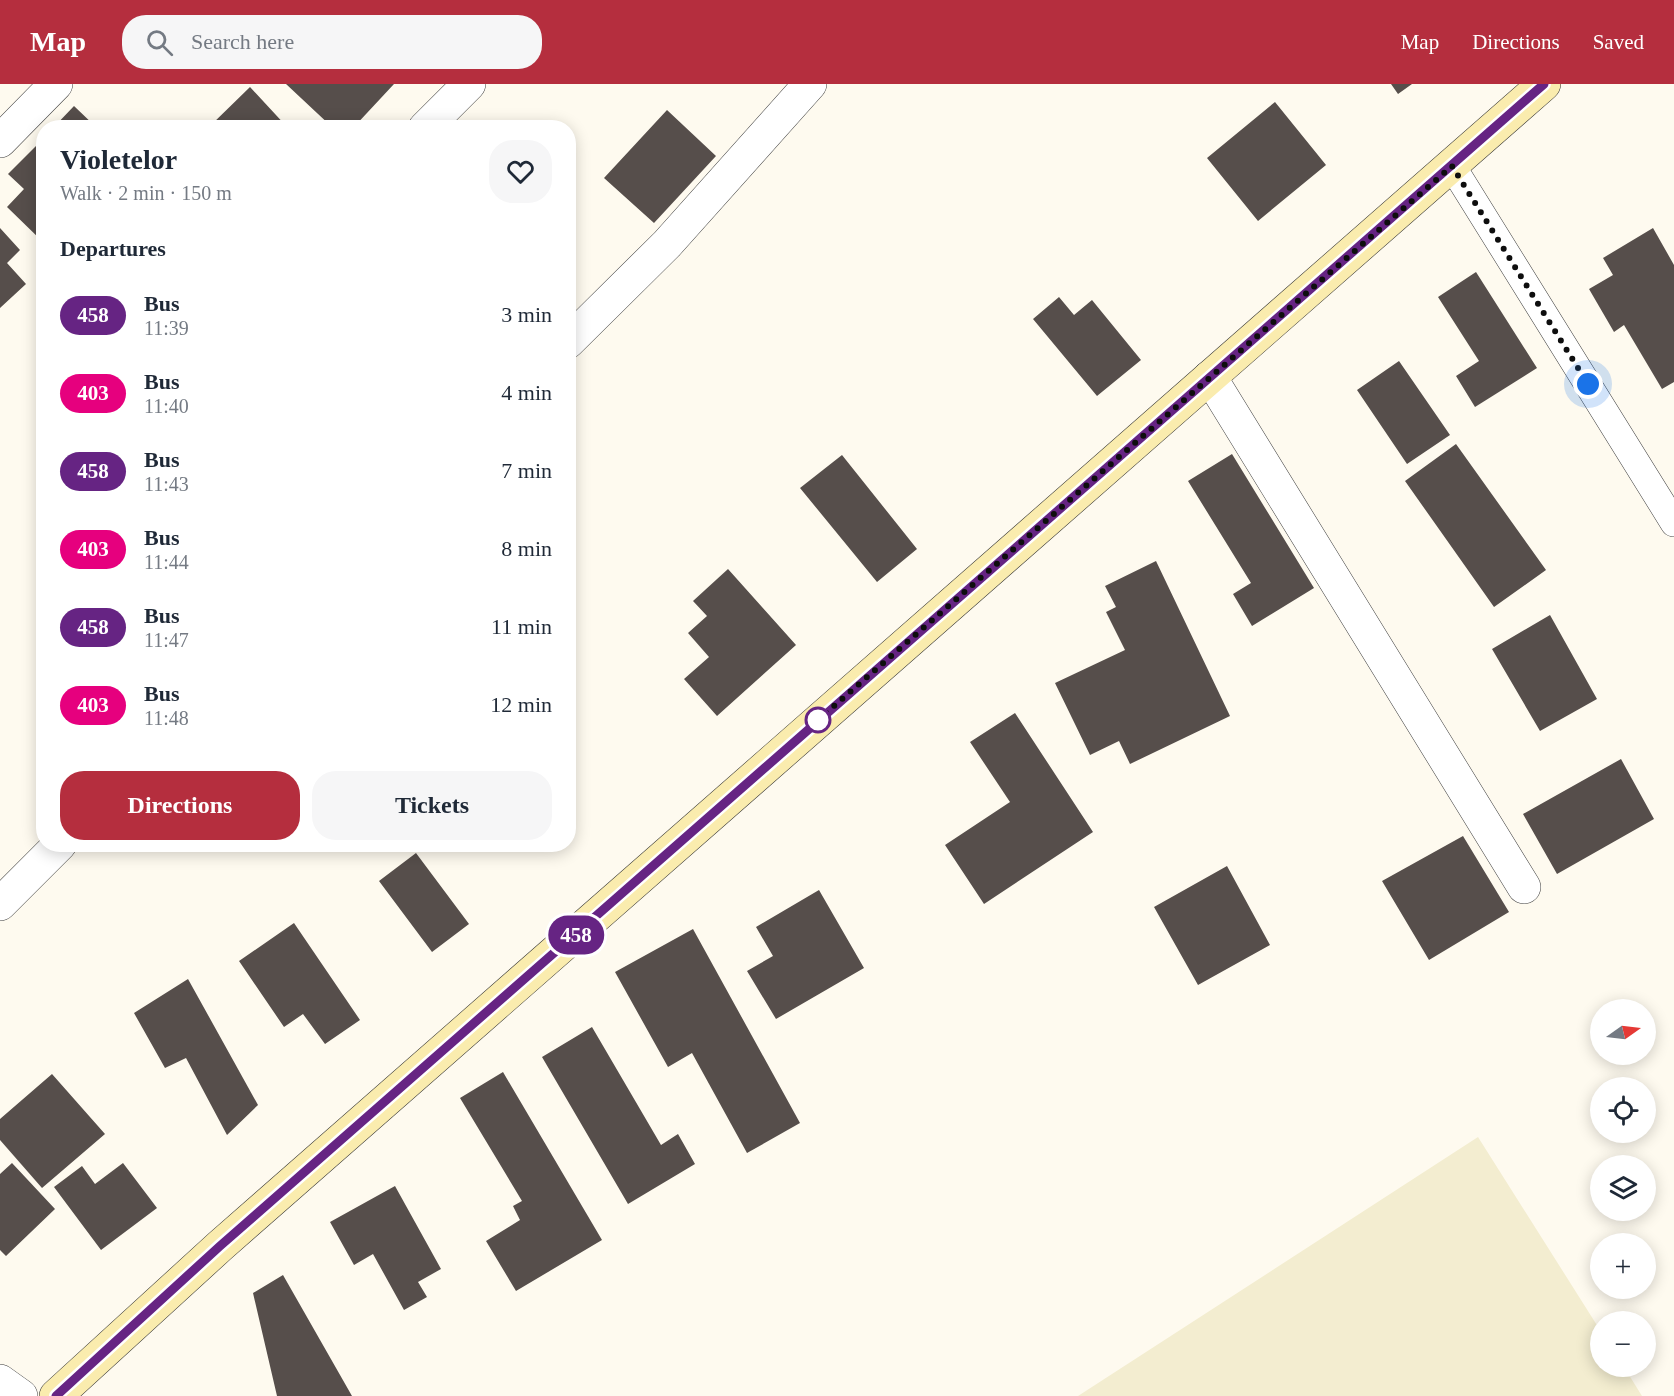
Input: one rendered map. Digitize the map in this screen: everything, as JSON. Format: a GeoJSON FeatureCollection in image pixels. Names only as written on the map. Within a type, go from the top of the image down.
{"type":"FeatureCollection","features":[{"type":"Feature","properties":{"kind":"main road"},"geometry":{"type":"LineString","coordinates":[[56,1396],[220,1246],[1544,84]]}},
{"type":"Feature","properties":{"kind":"street"},"geometry":{"type":"LineString","coordinates":[[0,141],[56,84]]}},
{"type":"Feature","properties":{"kind":"street"},"geometry":{"type":"LineString","coordinates":[[433,120],[469,84]]}},
{"type":"Feature","properties":{"kind":"street"},"geometry":{"type":"LineString","coordinates":[[576,334],[667,244],[810,84]]}},
{"type":"Feature","properties":{"kind":"street"},"geometry":{"type":"LineString","coordinates":[[1210,377],[1524,887]]}},
{"type":"Feature","properties":{"kind":"street"},"geometry":{"type":"LineString","coordinates":[[0,904],[52,852]]}},
{"type":"Feature","properties":{"kind":"street"},"geometry":{"type":"LineString","coordinates":[[0,1381],[21,1396]]}},
{"type":"Feature","properties":{"kind":"lane"},"geometry":{"type":"LineString","coordinates":[[1452,166],[1674,523]]}},
{"type":"Feature","properties":{"kind":"shaded area"},"geometry":{"type":"Polygon","coordinates":[[[1478,1137],[1590,1314],[1590,1377],[1630,1377],[1642,1396],[1078,1396],[1478,1137]]]}},
{"type":"Feature","properties":{"kind":"building"},"geometry":{"type":"Polygon","coordinates":[[[286,84],[394,84],[360,120],[324,120],[286,84]]]}},
{"type":"Feature","properties":{"kind":"building"},"geometry":{"type":"Polygon","coordinates":[[[1391,84],[1412,84],[1398,94],[1391,84]]]}},
{"type":"Feature","properties":{"kind":"building"},"geometry":{"type":"Polygon","coordinates":[[[250,87],[281,120],[216,120],[250,87]]]}},
{"type":"Feature","properties":{"kind":"building"},"geometry":{"type":"Polygon","coordinates":[[[1275,102],[1326,165],[1258,221],[1207,158],[1275,102]]]}},
{"type":"Feature","properties":{"kind":"building"},"geometry":{"type":"Polygon","coordinates":[[[74,106],[89,120],[61,120],[74,106]]]}},
{"type":"Feature","properties":{"kind":"building"},"geometry":{"type":"Polygon","coordinates":[[[667,110],[716,156],[654,223],[604,178],[667,110]]]}},
{"type":"Feature","properties":{"kind":"building"},"geometry":{"type":"Polygon","coordinates":[[[36,146],[36,235],[7,207],[24,189],[8,174],[36,146]]]}},
{"type":"Feature","properties":{"kind":"building"},"geometry":{"type":"Polygon","coordinates":[[[0,228],[20,250],[7,263],[26,284],[0,308],[0,228]]]}},
{"type":"Feature","properties":{"kind":"building"},"geometry":{"type":"Polygon","coordinates":[[[1653,228],[1674,265],[1674,382],[1662,389],[1624,325],[1614,332],[1589,289],[1613,275],[1603,258],[1653,228]]]}},
{"type":"Feature","properties":{"kind":"building"},"geometry":{"type":"Polygon","coordinates":[[[1476,272],[1537,368],[1475,407],[1456,376],[1479,361],[1438,297],[1476,272]]]}},
{"type":"Feature","properties":{"kind":"building"},"geometry":{"type":"Polygon","coordinates":[[[1059,297],[1074,315],[1092,300],[1141,360],[1097,396],[1033,319],[1059,297]]]}},
{"type":"Feature","properties":{"kind":"building"},"geometry":{"type":"Polygon","coordinates":[[[1399,361],[1450,435],[1407,464],[1357,390],[1399,361]]]}},
{"type":"Feature","properties":{"kind":"building"},"geometry":{"type":"Polygon","coordinates":[[[1456,444],[1546,570],[1494,607],[1405,481],[1456,444]]]}},
{"type":"Feature","properties":{"kind":"building"},"geometry":{"type":"Polygon","coordinates":[[[1232,454],[1314,588],[1252,626],[1233,594],[1251,583],[1188,481],[1232,454]]]}},
{"type":"Feature","properties":{"kind":"building"},"geometry":{"type":"Polygon","coordinates":[[[842,455],[917,549],[877,582],[800,488],[842,455]]]}},
{"type":"Feature","properties":{"kind":"building"},"geometry":{"type":"Polygon","coordinates":[[[1156,561],[1230,716],[1130,764],[1119,741],[1090,755],[1055,683],[1125,650],[1106,612],[1116,607],[1105,586],[1156,561]]]}},
{"type":"Feature","properties":{"kind":"building"},"geometry":{"type":"Polygon","coordinates":[[[728,569],[796,645],[717,716],[684,679],[709,657],[688,633],[707,616],[693,601],[728,569]]]}},
{"type":"Feature","properties":{"kind":"building"},"geometry":{"type":"Polygon","coordinates":[[[1550,615],[1597,699],[1540,731],[1492,649],[1550,615]]]}},
{"type":"Feature","properties":{"kind":"building"},"geometry":{"type":"Polygon","coordinates":[[[1015,713],[1093,832],[984,904],[945,845],[1010,802],[970,742],[1015,713]]]}},
{"type":"Feature","properties":{"kind":"building"},"geometry":{"type":"Polygon","coordinates":[[[1621,759],[1654,819],[1557,874],[1523,814],[1621,759]]]}},
{"type":"Feature","properties":{"kind":"building"},"geometry":{"type":"Polygon","coordinates":[[[1463,836],[1509,912],[1429,960],[1382,881],[1463,836]]]}},
{"type":"Feature","properties":{"kind":"building"},"geometry":{"type":"Polygon","coordinates":[[[416,853],[469,924],[432,952],[379,881],[416,853]]]}},
{"type":"Feature","properties":{"kind":"building"},"geometry":{"type":"Polygon","coordinates":[[[1227,866],[1270,945],[1198,985],[1154,907],[1227,866]]]}},
{"type":"Feature","properties":{"kind":"building"},"geometry":{"type":"Polygon","coordinates":[[[819,890],[864,968],[776,1019],[747,971],[773,956],[756,927],[819,890]]]}},
{"type":"Feature","properties":{"kind":"building"},"geometry":{"type":"Polygon","coordinates":[[[294,923],[360,1020],[325,1044],[303,1014],[284,1027],[239,961],[294,923]]]}},
{"type":"Feature","properties":{"kind":"building"},"geometry":{"type":"Polygon","coordinates":[[[693,929],[800,1123],[747,1153],[692,1053],[668,1067],[615,972],[693,929]]]}},
{"type":"Feature","properties":{"kind":"building"},"geometry":{"type":"Polygon","coordinates":[[[188,979],[258,1105],[227,1135],[186,1058],[165,1068],[134,1013],[188,979]]]}},
{"type":"Feature","properties":{"kind":"building"},"geometry":{"type":"Polygon","coordinates":[[[592,1027],[661,1145],[678,1134],[695,1164],[628,1204],[542,1057],[592,1027]]]}},
{"type":"Feature","properties":{"kind":"building"},"geometry":{"type":"Polygon","coordinates":[[[503,1072],[602,1240],[516,1291],[486,1241],[520,1220],[513,1206],[522,1201],[460,1098],[503,1072]]]}},
{"type":"Feature","properties":{"kind":"building"},"geometry":{"type":"Polygon","coordinates":[[[52,1074],[105,1134],[42,1188],[0,1140],[0,1119],[52,1074]]]}},
{"type":"Feature","properties":{"kind":"building"},"geometry":{"type":"Polygon","coordinates":[[[12,1163],[55,1209],[6,1256],[0,1250],[0,1174],[12,1163]]]}},
{"type":"Feature","properties":{"kind":"building"},"geometry":{"type":"Polygon","coordinates":[[[123,1163],[157,1208],[101,1250],[54,1187],[82,1166],[95,1184],[123,1163]]]}},
{"type":"Feature","properties":{"kind":"building"},"geometry":{"type":"Polygon","coordinates":[[[395,1186],[441,1269],[418,1282],[427,1297],[404,1310],[373,1254],[354,1265],[330,1222],[395,1186]]]}},
{"type":"Feature","properties":{"kind":"building"},"geometry":{"type":"Polygon","coordinates":[[[283,1275],[352,1396],[277,1396],[253,1293],[283,1275]]]}},
{"type":"Feature","properties":{"kind":"bus line","name":"458"},"geometry":{"type":"LineString","coordinates":[[56,1396],[220,1246],[1544,84]]}},
{"type":"Feature","properties":{"kind":"route"},"geometry":{"type":"LineString","coordinates":[[818,720],[1452,166],[1588,384]]}}]}
